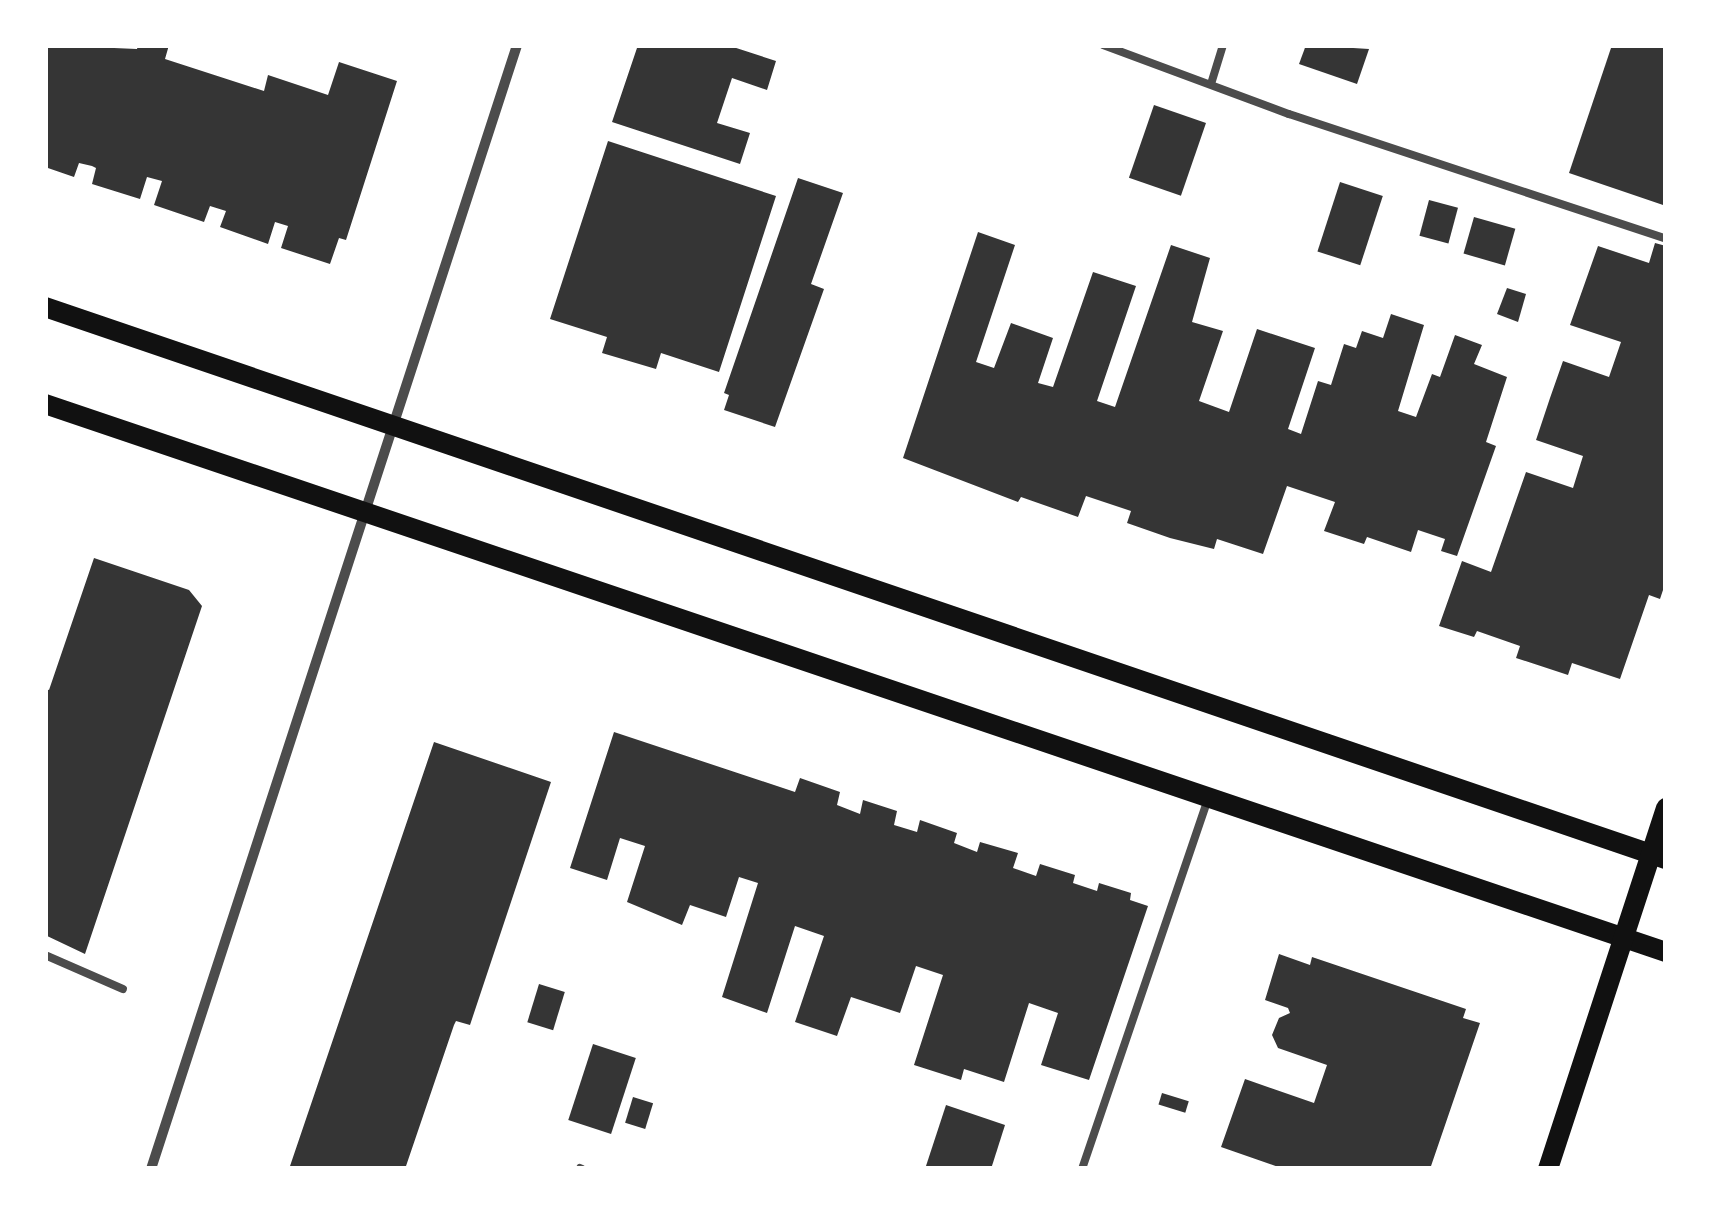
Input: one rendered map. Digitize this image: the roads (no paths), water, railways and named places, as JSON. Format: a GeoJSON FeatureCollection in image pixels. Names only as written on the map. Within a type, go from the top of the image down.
{"type":"FeatureCollection","features":[{"type":"Feature","properties":{"kind":"main road"},"geometry":{"type":"LineString","coordinates":[[45,308],[1658,856]]}},
{"type":"Feature","properties":{"kind":"main road"},"geometry":{"type":"LineString","coordinates":[[45,404],[1666,952]]}},
{"type":"Feature","properties":{"kind":"main road"},"geometry":{"type":"LineString","coordinates":[[1548,1169],[1622,937],[1658,856],[1666,808]]}},
{"type":"Feature","properties":{"kind":"street"},"geometry":{"type":"LineString","coordinates":[[151,1169],[517,45]]}},
{"type":"Feature","properties":{"kind":"lane"},"geometry":{"type":"LineString","coordinates":[[1103,45],[1289,114],[1666,239]]}},
{"type":"Feature","properties":{"kind":"lane"},"geometry":{"type":"LineString","coordinates":[[1211,84],[1223,45]]}},
{"type":"Feature","properties":{"kind":"lane"},"geometry":{"type":"LineString","coordinates":[[1082,1169],[1208,798]]}},
{"type":"Feature","properties":{"kind":"lane"},"geometry":{"type":"LineString","coordinates":[[45,955],[123,989]]}}]}
